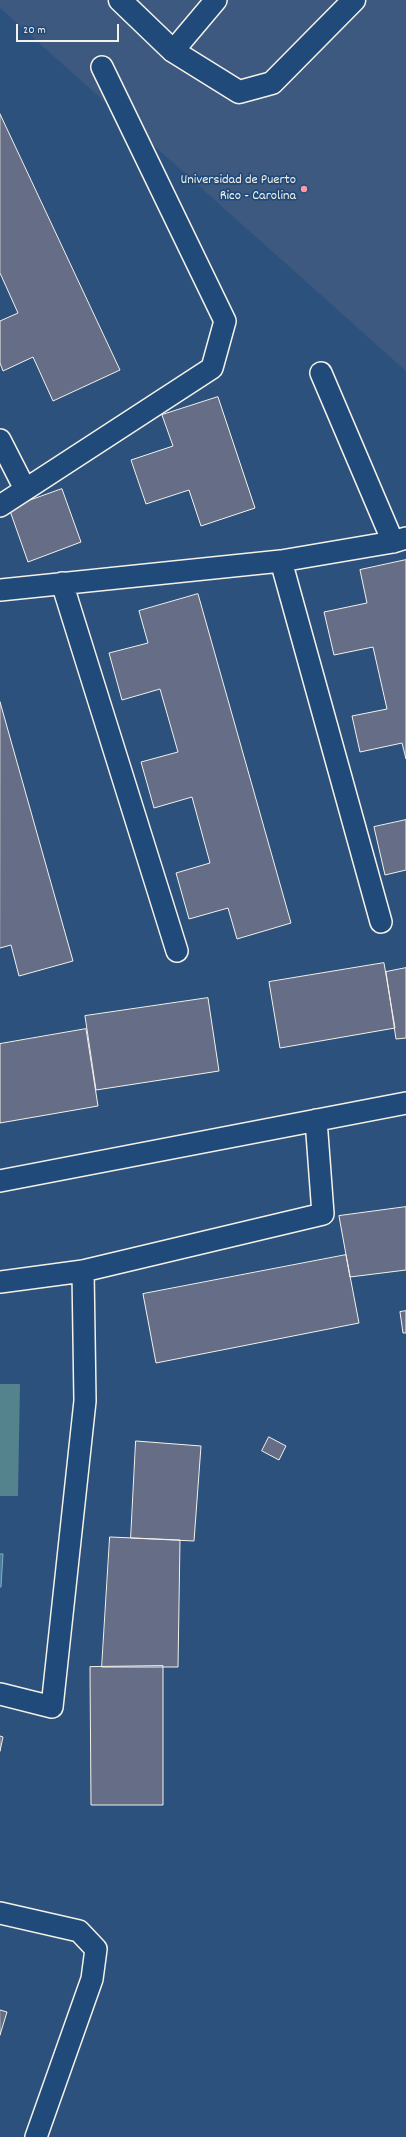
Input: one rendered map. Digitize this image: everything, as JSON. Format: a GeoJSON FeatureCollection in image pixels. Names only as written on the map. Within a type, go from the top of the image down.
{"type":"FeatureCollection","features":[{"type":"Feature","properties":{"kind":"street"},"geometry":{"type":"LineString","coordinates":[[120,0],[173,51],[239,92],[272,83],[354,0]]}},
{"type":"Feature","properties":{"kind":"lane"},"geometry":{"type":"LineString","coordinates":[[173,51],[216,0]]}},
{"type":"Feature","properties":{"kind":"lane"},"geometry":{"type":"LineString","coordinates":[[0,506],[212,368],[225,321],[102,67]]}},
{"type":"Feature","properties":{"kind":"lane"},"geometry":{"type":"LineString","coordinates":[[0,590],[281,561],[400,540],[321,373]]}},
{"type":"Feature","properties":{"kind":"lane"},"geometry":{"type":"LineString","coordinates":[[0,440],[25,490]]}},
{"type":"Feature","properties":{"kind":"lane"},"geometry":{"type":"LineString","coordinates":[[281,561],[381,922]]}},
{"type":"Feature","properties":{"kind":"lane"},"geometry":{"type":"LineString","coordinates":[[62,584],[177,951]]}},
{"type":"Feature","properties":{"kind":"lane"},"geometry":{"type":"LineString","coordinates":[[0,1181],[406,1103]]}},
{"type":"Feature","properties":{"kind":"lane"},"geometry":{"type":"LineString","coordinates":[[0,1282],[83,1271],[323,1214],[316,1120]]}},
{"type":"Feature","properties":{"kind":"lane"},"geometry":{"type":"LineString","coordinates":[[0,1694],[52,1707],[85,1401],[83,1271]]}},
{"type":"Feature","properties":{"kind":"lane"},"geometry":{"type":"LineString","coordinates":[[0,1913],[80,1931],[96,1949],[92,1979],[36,2137]]}},
{"type":"Feature","properties":{"kind":"shaded area","name":"Universidad de Puerto Rico - Carolina"},"geometry":{"type":"Polygon","coordinates":[[[0,0],[406,0],[406,371],[0,8],[0,0]]]}},
{"type":"Feature","properties":{"kind":"shaded area"},"geometry":{"type":"Polygon","coordinates":[[[0,1554],[3,1554],[1,1587],[0,1587],[0,1554]]]}},
{"type":"Feature","properties":{"kind":"green space"},"geometry":{"type":"Polygon","coordinates":[[[0,1384],[20,1384],[18,1496],[0,1496],[0,1384]]]}},
{"type":"Feature","properties":{"kind":"building"},"geometry":{"type":"Polygon","coordinates":[[[0,114],[120,370],[53,401],[33,357],[3,371],[0,363],[0,321],[18,313],[0,273],[0,114]]]}},
{"type":"Feature","properties":{"kind":"building"},"geometry":{"type":"Polygon","coordinates":[[[218,397],[255,508],[201,526],[189,490],[146,504],[131,460],[173,446],[162,415],[218,397]]]}},
{"type":"Feature","properties":{"kind":"building"},"geometry":{"type":"Polygon","coordinates":[[[62,489],[81,542],[28,562],[9,508],[62,489]]]}},
{"type":"Feature","properties":{"kind":"building"},"geometry":{"type":"Polygon","coordinates":[[[406,560],[406,759],[402,743],[360,752],[352,716],[387,709],[373,647],[334,655],[324,612],[367,603],[360,570],[406,560]]]}},
{"type":"Feature","properties":{"kind":"building"},"geometry":{"type":"Polygon","coordinates":[[[198,594],[291,923],[237,939],[228,908],[189,919],[176,873],[210,863],[192,797],[154,808],[141,762],[178,752],[160,689],[122,700],[109,653],[148,643],[139,611],[198,594]]]}},
{"type":"Feature","properties":{"kind":"building"},"geometry":{"type":"Polygon","coordinates":[[[0,702],[73,961],[19,976],[11,945],[0,948],[0,702]]]}},
{"type":"Feature","properties":{"kind":"building"},"geometry":{"type":"Polygon","coordinates":[[[406,820],[406,870],[385,875],[374,827],[406,820]]]}},
{"type":"Feature","properties":{"kind":"building"},"geometry":{"type":"Polygon","coordinates":[[[384,963],[395,1028],[280,1048],[269,982],[384,963]]]}},
{"type":"Feature","properties":{"kind":"building"},"geometry":{"type":"Polygon","coordinates":[[[406,968],[406,1038],[396,1039],[386,972],[406,968]]]}},
{"type":"Feature","properties":{"kind":"building"},"geometry":{"type":"Polygon","coordinates":[[[208,998],[219,1071],[96,1090],[85,1016],[208,998]]]}},
{"type":"Feature","properties":{"kind":"building"},"geometry":{"type":"Polygon","coordinates":[[[86,1029],[98,1106],[0,1123],[0,1044],[86,1029]]]}},
{"type":"Feature","properties":{"kind":"building"},"geometry":{"type":"Polygon","coordinates":[[[406,1207],[406,1270],[350,1277],[339,1216],[406,1207]]]}},
{"type":"Feature","properties":{"kind":"building"},"geometry":{"type":"Polygon","coordinates":[[[346,1255],[359,1323],[156,1363],[143,1294],[346,1255]]]}},
{"type":"Feature","properties":{"kind":"building"},"geometry":{"type":"Polygon","coordinates":[[[406,1311],[406,1333],[403,1333],[400,1312],[406,1311]]]}},
{"type":"Feature","properties":{"kind":"building"},"geometry":{"type":"Polygon","coordinates":[[[269,1437],[286,1446],[279,1460],[262,1451],[269,1437]]]}},
{"type":"Feature","properties":{"kind":"building"},"geometry":{"type":"Polygon","coordinates":[[[136,1441],[201,1446],[194,1541],[131,1538],[136,1441]]]}},
{"type":"Feature","properties":{"kind":"building"},"geometry":{"type":"Polygon","coordinates":[[[110,1537],[180,1540],[178,1667],[102,1667],[110,1537]]]}},
{"type":"Feature","properties":{"kind":"building"},"geometry":{"type":"Polygon","coordinates":[[[163,1666],[163,1805],[91,1805],[90,1667],[163,1666]]]}},
{"type":"Feature","properties":{"kind":"building"},"geometry":{"type":"Polygon","coordinates":[[[0,1736],[3,1737],[0,1751],[0,1736]]]}},
{"type":"Feature","properties":{"kind":"building"},"geometry":{"type":"Polygon","coordinates":[[[0,2010],[7,2012],[0,2035],[0,2010]]]}},
{"type":"Feature","properties":{"kind":"place","name":"Universidad de Puerto Rico - Carolina"},"geometry":{"type":"Point","coordinates":[304,189]}}]}
